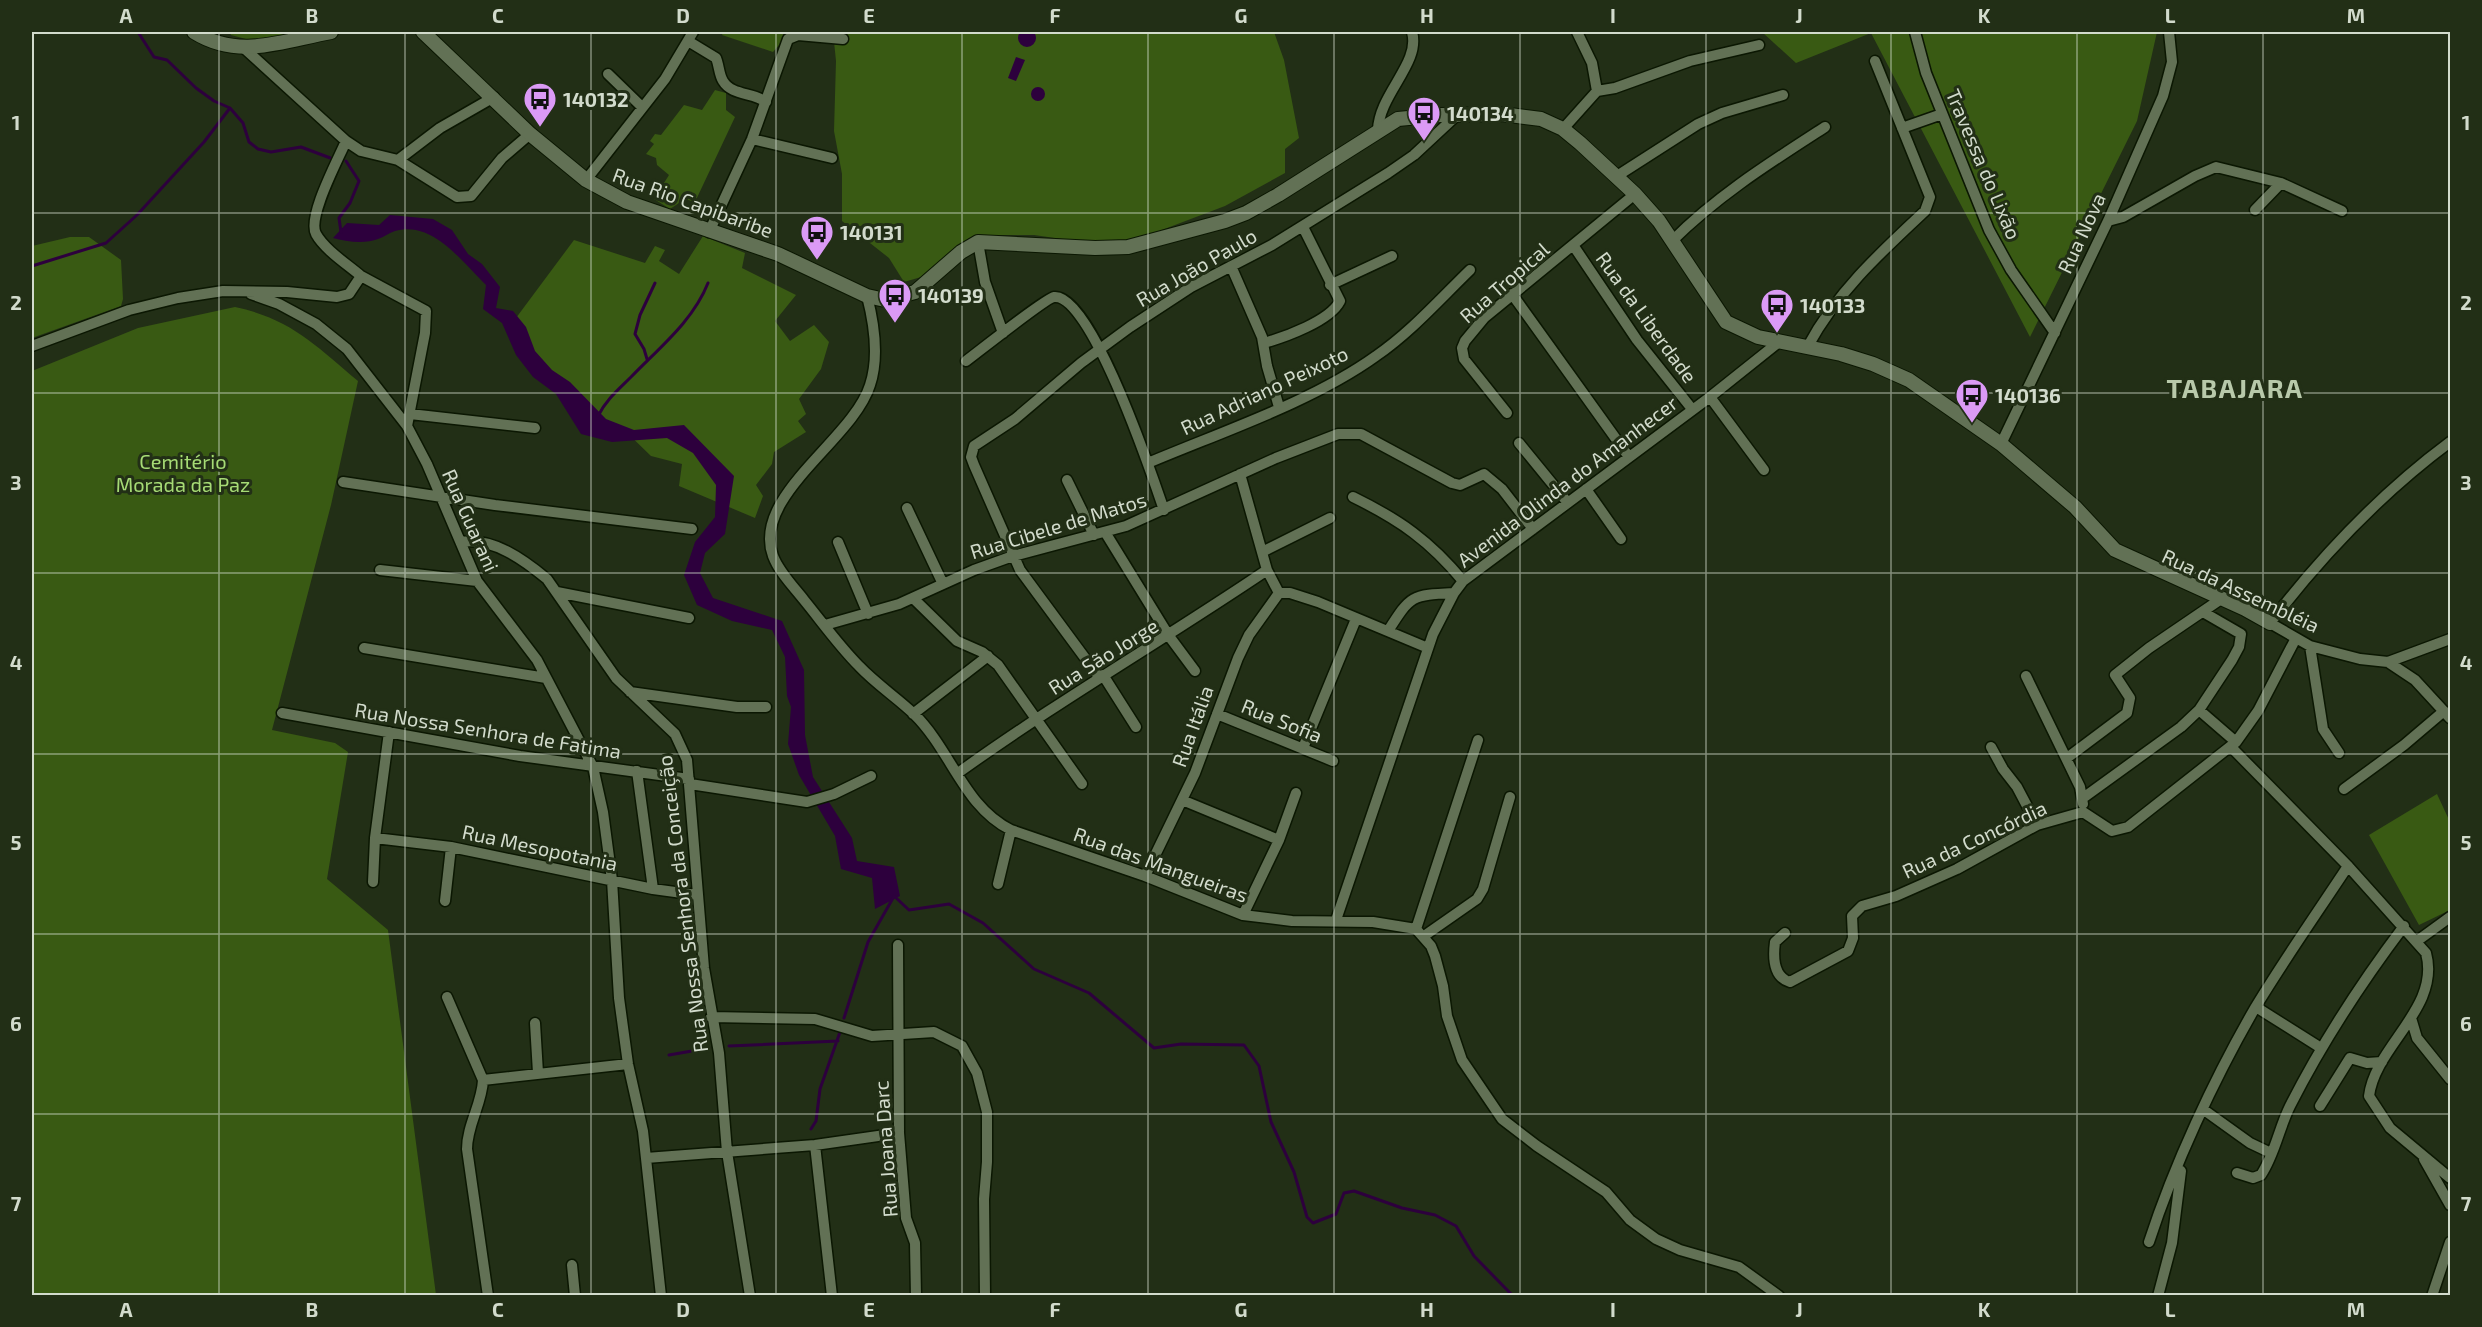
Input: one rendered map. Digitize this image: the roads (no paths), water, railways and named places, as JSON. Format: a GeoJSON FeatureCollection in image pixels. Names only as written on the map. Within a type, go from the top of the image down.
{"type":"FeatureCollection","features":[{"type":"Feature","properties":{"kind":"street"},"geometry":{"type":"LineString","coordinates":[[194,32],[226,47],[245,49],[330,32]]}},
{"type":"Feature","properties":{"kind":"street","name":"Rua Rio Capibaribe"},"geometry":{"type":"LineString","coordinates":[[423,32],[494,97],[530,134],[586,180],[627,202],[800,263],[867,296]]}},
{"type":"Feature","properties":{"kind":"street"},"geometry":{"type":"LineString","coordinates":[[1378,130],[1381,110],[1413,51],[1412,32]]}},
{"type":"Feature","properties":{"kind":"street"},"geometry":{"type":"LineString","coordinates":[[1577,32],[1592,63],[1597,91]]}},
{"type":"Feature","properties":{"kind":"street","name":"Travessa do Lixão"},"geometry":{"type":"LineString","coordinates":[[1914,32],[1926,72],[1989,230],[2011,270],[2055,333]]}},
{"type":"Feature","properties":{"kind":"street","name":"Rua Nova"},"geometry":{"type":"LineString","coordinates":[[2001,444],[2108,221],[2169,79],[2172,62],[2169,32]]}},
{"type":"Feature","properties":{"kind":"street"},"geometry":{"type":"LineString","coordinates":[[586,180],[665,79],[691,36],[717,58],[721,78],[727,87],[754,94],[766,102]]}},
{"type":"Feature","properties":{"kind":"street"},"geometry":{"type":"LineString","coordinates":[[709,232],[752,139],[784,44],[792,36],[843,39]]}},
{"type":"Feature","properties":{"kind":"street"},"geometry":{"type":"LineString","coordinates":[[1563,129],[1597,91],[1615,88],[1690,61],[1759,45]]}},
{"type":"Feature","properties":{"kind":"street"},"geometry":{"type":"LineString","coordinates":[[245,49],[346,141],[361,151],[398,160],[447,192],[465,199],[479,188],[502,158],[530,134]]}},
{"type":"Feature","properties":{"kind":"street"},"geometry":{"type":"LineString","coordinates":[[1808,346],[1829,310],[1861,271],[1925,211],[1929,204],[1930,197],[1875,61]]}},
{"type":"Feature","properties":{"kind":"street"},"geometry":{"type":"LineString","coordinates":[[609,74],[642,107]]}},
{"type":"Feature","properties":{"kind":"street"},"geometry":{"type":"LineString","coordinates":[[1617,176],[1698,124],[1722,113],[1783,95]]}},
{"type":"Feature","properties":{"kind":"street"},"geometry":{"type":"LineString","coordinates":[[398,160],[440,128],[494,97]]}},
{"type":"Feature","properties":{"kind":"street"},"geometry":{"type":"LineString","coordinates":[[1902,128],[1942,114]]}},
{"type":"Feature","properties":{"kind":"street","name":"Rua da Assembléia"},"geometry":{"type":"LineString","coordinates":[[978,242],[1095,248],[1128,247],[1154,242],[1246,213],[1398,119],[1457,115],[1523,115],[1541,119],[1563,129],[1635,194],[1672,241],[1726,322],[1758,338],[1808,346],[1873,364],[1909,380],[2001,444],[2075,507],[2115,550],[2270,623],[2295,640],[2360,658],[2388,662],[2415,680],[2447,715]]}},
{"type":"Feature","properties":{"kind":"street","name":"Rua João Paulo"},"geometry":{"type":"LineString","coordinates":[[1012,555],[971,457],[974,446],[1015,419],[1101,349],[1158,307],[1303,227],[1414,155],[1457,115]]}},
{"type":"Feature","properties":{"kind":"street"},"geometry":{"type":"LineString","coordinates":[[1672,241],[1703,209],[1753,173],[1825,127]]}},
{"type":"Feature","properties":{"kind":"street"},"geometry":{"type":"LineString","coordinates":[[752,139],[832,158]]}},
{"type":"Feature","properties":{"kind":"street"},"geometry":{"type":"LineString","coordinates":[[346,141],[319,202],[314,224],[315,232],[323,243],[361,276],[426,311],[425,333],[406,426]]}},
{"type":"Feature","properties":{"kind":"street"},"geometry":{"type":"LineString","coordinates":[[2108,221],[2123,217],[2195,176],[2216,167],[2281,183],[2342,211]]}},
{"type":"Feature","properties":{"kind":"street"},"geometry":{"type":"LineString","coordinates":[[2255,210],[2281,183]]}},
{"type":"Feature","properties":{"kind":"street","name":"Rua Tropical"},"geometry":{"type":"LineString","coordinates":[[1508,412],[1469,367],[1462,348],[1471,332],[1512,294],[1635,194]]}},
{"type":"Feature","properties":{"kind":"street"},"geometry":{"type":"LineString","coordinates":[[1264,343],[1301,330],[1338,305],[1339,297],[1330,285],[1303,227]]}},
{"type":"Feature","properties":{"kind":"street"},"geometry":{"type":"LineString","coordinates":[[867,296],[885,300],[915,292],[961,252],[978,242],[985,282],[1003,333]]}},
{"type":"Feature","properties":{"kind":"street","name":"Rua da Liberdade"},"geometry":{"type":"LineString","coordinates":[[1574,245],[1637,340],[1692,409]]}},
{"type":"Feature","properties":{"kind":"street"},"geometry":{"type":"LineString","coordinates":[[1330,285],[1392,256]]}},
{"type":"Feature","properties":{"kind":"street"},"geometry":{"type":"LineString","coordinates":[[1231,266],[1264,343],[1267,366],[1279,407]]}},
{"type":"Feature","properties":{"kind":"street","name":"Rua Adriano Peixoto"},"geometry":{"type":"LineString","coordinates":[[1148,463],[1327,385],[1376,357],[1415,324],[1470,270]]}},
{"type":"Feature","properties":{"kind":"street"},"geometry":{"type":"LineString","coordinates":[[32,346],[129,310],[178,298],[223,291],[251,294],[287,292],[337,297],[349,294],[361,276]]}},
{"type":"Feature","properties":{"kind":"street","name":"Rua Guarani"},"geometry":{"type":"LineString","coordinates":[[251,294],[279,304],[316,324],[346,349],[406,426],[427,464],[477,581],[525,644],[546,678],[593,767],[603,812],[612,880],[619,998],[628,1064],[646,1158],[661,1296]]}},
{"type":"Feature","properties":{"kind":"street"},"geometry":{"type":"LineString","coordinates":[[1512,294],[1629,457]]}},
{"type":"Feature","properties":{"kind":"street","name":"Rua das Mangueiras"},"geometry":{"type":"LineString","coordinates":[[867,296],[874,333],[870,386],[838,436],[785,496],[772,519],[769,533],[773,558],[857,664],[927,728],[980,809],[993,821],[1011,830],[1145,876],[1243,915],[1292,921],[1336,920],[1420,933]]}},
{"type":"Feature","properties":{"kind":"street"},"geometry":{"type":"LineString","coordinates":[[966,361],[1045,300],[1060,297],[1087,324],[1101,349],[1148,463],[1164,510]]}},
{"type":"Feature","properties":{"kind":"street","name":"Avenida Olinda do Amanhecer"},"geometry":{"type":"LineString","coordinates":[[1336,920],[1428,648],[1454,593],[1463,581],[1710,397],[1779,342]]}},
{"type":"Feature","properties":{"kind":"street"},"geometry":{"type":"LineString","coordinates":[[1710,397],[1764,470]]}},
{"type":"Feature","properties":{"kind":"street"},"geometry":{"type":"LineString","coordinates":[[410,414],[535,428]]}},
{"type":"Feature","properties":{"kind":"street","name":"Rua Cibele de Matos"},"geometry":{"type":"LineString","coordinates":[[825,625],[868,614],[913,598],[1012,555],[1100,534],[1164,510],[1310,444],[1350,432],[1361,434],[1460,485],[1485,474],[1502,489],[1533,529]]}},
{"type":"Feature","properties":{"kind":"street"},"geometry":{"type":"LineString","coordinates":[[2270,623],[2356,521],[2408,474],[2451,442]]}},
{"type":"Feature","properties":{"kind":"street"},"geometry":{"type":"LineString","coordinates":[[1519,443],[1568,503]]}},
{"type":"Feature","properties":{"kind":"street"},"geometry":{"type":"LineString","coordinates":[[1240,474],[1264,551],[1267,570],[1279,593],[1300,596],[1428,648]]}},
{"type":"Feature","properties":{"kind":"street"},"geometry":{"type":"LineString","coordinates":[[1067,480],[1100,534],[1195,671]]}},
{"type":"Feature","properties":{"kind":"street"},"geometry":{"type":"LineString","coordinates":[[343,482],[692,529]]}},
{"type":"Feature","properties":{"kind":"street"},"geometry":{"type":"LineString","coordinates":[[1586,489],[1621,539]]}},
{"type":"Feature","properties":{"kind":"street"},"geometry":{"type":"LineString","coordinates":[[1353,497],[1386,513],[1419,535],[1438,550],[1463,581]]}},
{"type":"Feature","properties":{"kind":"street"},"geometry":{"type":"LineString","coordinates":[[907,508],[943,584]]}},
{"type":"Feature","properties":{"kind":"street"},"geometry":{"type":"LineString","coordinates":[[1264,551],[1330,518]]}},
{"type":"Feature","properties":{"kind":"street","name":"Rua Nossa Senhora da Conceição"},"geometry":{"type":"LineString","coordinates":[[461,543],[480,542],[532,566],[557,592],[601,658],[630,692],[675,734],[687,760],[697,895],[711,1017],[718,1053],[727,1152],[750,1296]]}},
{"type":"Feature","properties":{"kind":"street"},"geometry":{"type":"LineString","coordinates":[[838,542],[868,614]]}},
{"type":"Feature","properties":{"kind":"street"},"geometry":{"type":"LineString","coordinates":[[1012,555],[1101,676],[1136,728]]}},
{"type":"Feature","properties":{"kind":"street"},"geometry":{"type":"LineString","coordinates":[[380,570],[477,581]]}},
{"type":"Feature","properties":{"kind":"street","name":"Rua São Jorge"},"geometry":{"type":"LineString","coordinates":[[958,773],[1101,676],[1169,636],[1267,570]]}},
{"type":"Feature","properties":{"kind":"street"},"geometry":{"type":"LineString","coordinates":[[557,592],[688,618]]}},
{"type":"Feature","properties":{"kind":"street","name":"Rua Itália"},"geometry":{"type":"LineString","coordinates":[[1145,876],[1182,800],[1249,635],[1279,593]]}},
{"type":"Feature","properties":{"kind":"street"},"geometry":{"type":"LineString","coordinates":[[1388,631],[1407,602],[1412,599],[1418,596],[1454,593]]}},
{"type":"Feature","properties":{"kind":"street"},"geometry":{"type":"LineString","coordinates":[[913,598],[949,634],[988,656],[998,665],[1082,784]]}},
{"type":"Feature","properties":{"kind":"street"},"geometry":{"type":"LineString","coordinates":[[2067,758],[2127,713],[2130,698],[2115,675],[2149,648],[2221,599]]}},
{"type":"Feature","properties":{"kind":"street"},"geometry":{"type":"LineString","coordinates":[[2083,798],[2181,727],[2199,710],[2232,660],[2241,640],[2241,634],[2203,612]]}},
{"type":"Feature","properties":{"kind":"street"},"geometry":{"type":"LineString","coordinates":[[1303,748],[1356,619]]}},
{"type":"Feature","properties":{"kind":"street"},"geometry":{"type":"LineString","coordinates":[[2388,662],[2451,639]]}},
{"type":"Feature","properties":{"kind":"street"},"geometry":{"type":"LineString","coordinates":[[2026,676],[2067,758],[2083,798],[2083,812],[2112,831],[2128,827],[2233,745],[2258,711],[2295,640]]}},
{"type":"Feature","properties":{"kind":"street"},"geometry":{"type":"LineString","coordinates":[[2310,646],[2323,729],[2339,753]]}},
{"type":"Feature","properties":{"kind":"street"},"geometry":{"type":"LineString","coordinates":[[364,648],[546,678]]}},
{"type":"Feature","properties":{"kind":"street"},"geometry":{"type":"LineString","coordinates":[[913,714],[988,656]]}},
{"type":"Feature","properties":{"kind":"street"},"geometry":{"type":"LineString","coordinates":[[630,692],[737,706],[766,707]]}},
{"type":"Feature","properties":{"kind":"street"},"geometry":{"type":"LineString","coordinates":[[2199,710],[2348,866],[2427,953],[2429,964],[2424,990],[2411,1018],[2382,1062],[2369,1096],[2390,1128],[2451,1178]]}},
{"type":"Feature","properties":{"kind":"street","name":"Rua Nossa Senhora de Fatima"},"geometry":{"type":"LineString","coordinates":[[282,713],[593,767],[637,771],[807,802],[834,794],[871,776]]}},
{"type":"Feature","properties":{"kind":"street","name":"Rua Sofia"},"geometry":{"type":"LineString","coordinates":[[1217,714],[1334,761]]}},
{"type":"Feature","properties":{"kind":"street"},"geometry":{"type":"LineString","coordinates":[[2344,789],[2447,715]]}},
{"type":"Feature","properties":{"kind":"street"},"geometry":{"type":"LineString","coordinates":[[373,882],[375,838],[389,732]]}},
{"type":"Feature","properties":{"kind":"street"},"geometry":{"type":"LineString","coordinates":[[1420,933],[1478,740]]}},
{"type":"Feature","properties":{"kind":"street"},"geometry":{"type":"LineString","coordinates":[[1991,747],[2003,769],[2017,787],[2037,825]]}},
{"type":"Feature","properties":{"kind":"street"},"geometry":{"type":"LineString","coordinates":[[637,771],[653,889]]}},
{"type":"Feature","properties":{"kind":"street"},"geometry":{"type":"LineString","coordinates":[[1243,915],[1278,840],[1296,793]]}},
{"type":"Feature","properties":{"kind":"street"},"geometry":{"type":"LineString","coordinates":[[1420,933],[1477,899],[1483,889],[1510,797]]}},
{"type":"Feature","properties":{"kind":"street"},"geometry":{"type":"LineString","coordinates":[[1182,800],[1278,840]]}},
{"type":"Feature","properties":{"kind":"street","name":"Rua da Concórdia"},"geometry":{"type":"LineString","coordinates":[[1785,933],[1774,942],[1774,964],[1780,977],[1790,982],[1848,951],[1853,938],[1852,916],[1862,906],[1896,896],[1957,869],[2037,825],[2083,812]]}},
{"type":"Feature","properties":{"kind":"street"},"geometry":{"type":"LineString","coordinates":[[998,884],[1011,830]]}},
{"type":"Feature","properties":{"kind":"street","name":"Rua Mesopotania"},"geometry":{"type":"LineString","coordinates":[[375,838],[451,847],[653,889],[697,895]]}},
{"type":"Feature","properties":{"kind":"street"},"geometry":{"type":"LineString","coordinates":[[445,901],[451,847]]}},
{"type":"Feature","properties":{"kind":"street"},"geometry":{"type":"LineString","coordinates":[[2149,1242],[2166,1192],[2256,1007],[2348,866]]}},
{"type":"Feature","properties":{"kind":"street"},"geometry":{"type":"LineString","coordinates":[[2417,941],[2451,917]]}},
{"type":"Feature","properties":{"kind":"street"},"geometry":{"type":"LineString","coordinates":[[2237,1173],[2253,1178],[2261,1175],[2290,1106],[2321,1047],[2404,926]]}},
{"type":"Feature","properties":{"kind":"street"},"geometry":{"type":"LineString","coordinates":[[1420,933],[1431,946],[1440,968],[1447,1016],[1461,1060],[1502,1119],[1537,1146],[1606,1192],[1630,1220],[1656,1239],[1680,1250],[1739,1267],[1779,1296]]}},
{"type":"Feature","properties":{"kind":"street","name":"Rua Joana Darc"},"geometry":{"type":"LineString","coordinates":[[898,945],[899,1133],[906,1218],[915,1243],[916,1296]]}},
{"type":"Feature","properties":{"kind":"street"},"geometry":{"type":"LineString","coordinates":[[447,998],[483,1080],[481,1099],[469,1132],[467,1149],[488,1296]]}},
{"type":"Feature","properties":{"kind":"street"},"geometry":{"type":"LineString","coordinates":[[2256,1007],[2321,1047]]}},
{"type":"Feature","properties":{"kind":"street"},"geometry":{"type":"LineString","coordinates":[[711,1017],[815,1019],[872,1036],[934,1032],[962,1046],[977,1073],[987,1112],[984,1199],[985,1296]]}},
{"type":"Feature","properties":{"kind":"street"},"geometry":{"type":"LineString","coordinates":[[2411,1018],[2417,1038],[2451,1079]]}},
{"type":"Feature","properties":{"kind":"street"},"geometry":{"type":"LineString","coordinates":[[535,1023],[538,1073]]}},
{"type":"Feature","properties":{"kind":"street"},"geometry":{"type":"LineString","coordinates":[[2320,1106],[2350,1058],[2370,1064],[2382,1062]]}},
{"type":"Feature","properties":{"kind":"street"},"geometry":{"type":"LineString","coordinates":[[483,1080],[628,1064]]}},
{"type":"Feature","properties":{"kind":"street"},"geometry":{"type":"LineString","coordinates":[[2204,1110],[2250,1143],[2271,1153]]}},
{"type":"Feature","properties":{"kind":"street"},"geometry":{"type":"LineString","coordinates":[[646,1158],[815,1145],[899,1133]]}},
{"type":"Feature","properties":{"kind":"street"},"geometry":{"type":"LineString","coordinates":[[815,1145],[832,1296]]}},
{"type":"Feature","properties":{"kind":"street"},"geometry":{"type":"LineString","coordinates":[[2422,1153],[2451,1205]]}},
{"type":"Feature","properties":{"kind":"street"},"geometry":{"type":"LineString","coordinates":[[2158,1296],[2172,1242],[2182,1159]]}},
{"type":"Feature","properties":{"kind":"street"},"geometry":{"type":"LineString","coordinates":[[2432,1296],[2451,1242]]}},
{"type":"Feature","properties":{"kind":"street"},"geometry":{"type":"LineString","coordinates":[[572,1265],[575,1296]]}},
{"type":"Feature","properties":{"kind":"waterway"},"geometry":{"type":"LineString","coordinates":[[138,32],[154,57],[167,60],[196,88],[214,101],[230,108],[243,123],[249,142],[258,149],[271,152],[301,147],[333,159]]}},
{"type":"Feature","properties":{"kind":"waterway"},"geometry":{"type":"LineString","coordinates":[[32,266],[106,243],[137,215],[204,142],[230,108]]}},
{"type":"Feature","properties":{"kind":"waterway"},"geometry":{"type":"LineString","coordinates":[[341,232],[339,218],[350,203],[359,181],[346,161]]}},
{"type":"Feature","properties":{"kind":"waterway"},"geometry":{"type":"LineString","coordinates":[[647,359],[635,334],[640,315],[655,283]]}},
{"type":"Feature","properties":{"kind":"waterway"},"geometry":{"type":"LineString","coordinates":[[598,416],[613,395],[664,345],[694,310],[708,283]]}},
{"type":"Feature","properties":{"kind":"waterway"},"geometry":{"type":"LineString","coordinates":[[894,896],[909,910],[949,904],[983,923],[1034,969],[1089,993],[1154,1048],[1181,1044],[1244,1045],[1259,1066],[1271,1122],[1294,1172],[1307,1217],[1313,1223],[1336,1214],[1344,1193],[1354,1191],[1402,1208],[1435,1215],[1456,1226],[1474,1256],[1513,1296]]}},
{"type":"Feature","properties":{"kind":"waterway"},"geometry":{"type":"LineString","coordinates":[[844,1018],[868,942],[893,898]]}},
{"type":"Feature","properties":{"kind":"waterway"},"geometry":{"type":"LineString","coordinates":[[811,1129],[816,1121],[820,1089],[840,1032]]}},
{"type":"Feature","properties":{"kind":"waterway"},"geometry":{"type":"LineString","coordinates":[[729,1046],[838,1041]]}},
{"type":"Feature","properties":{"kind":"waterway"},"geometry":{"type":"LineString","coordinates":[[669,1055],[709,1048]]}},
{"type":"Feature","properties":{"kind":"place","name":"140132"},"geometry":{"type":"Point","coordinates":[540,128]}},
{"type":"Feature","properties":{"kind":"place","name":"140134"},"geometry":{"type":"Point","coordinates":[1424,142]}},
{"type":"Feature","properties":{"kind":"place","name":"140131"},"geometry":{"type":"Point","coordinates":[817,261]}},
{"type":"Feature","properties":{"kind":"place","name":"140139"},"geometry":{"type":"Point","coordinates":[895,324]}},
{"type":"Feature","properties":{"kind":"place","name":"140133"},"geometry":{"type":"Point","coordinates":[1777,334]}},
{"type":"Feature","properties":{"kind":"place","name":"140136"},"geometry":{"type":"Point","coordinates":[1972,424]}},
{"type":"Feature","properties":{"kind":"district","name":"TABAJARA"},"geometry":{"type":"Point","coordinates":[2235,387]}},
{"type":"Feature","properties":{"kind":"park label","name":"Cemitério Morada da Paz"},"geometry":{"type":"Point","coordinates":[183,472]}}]}
